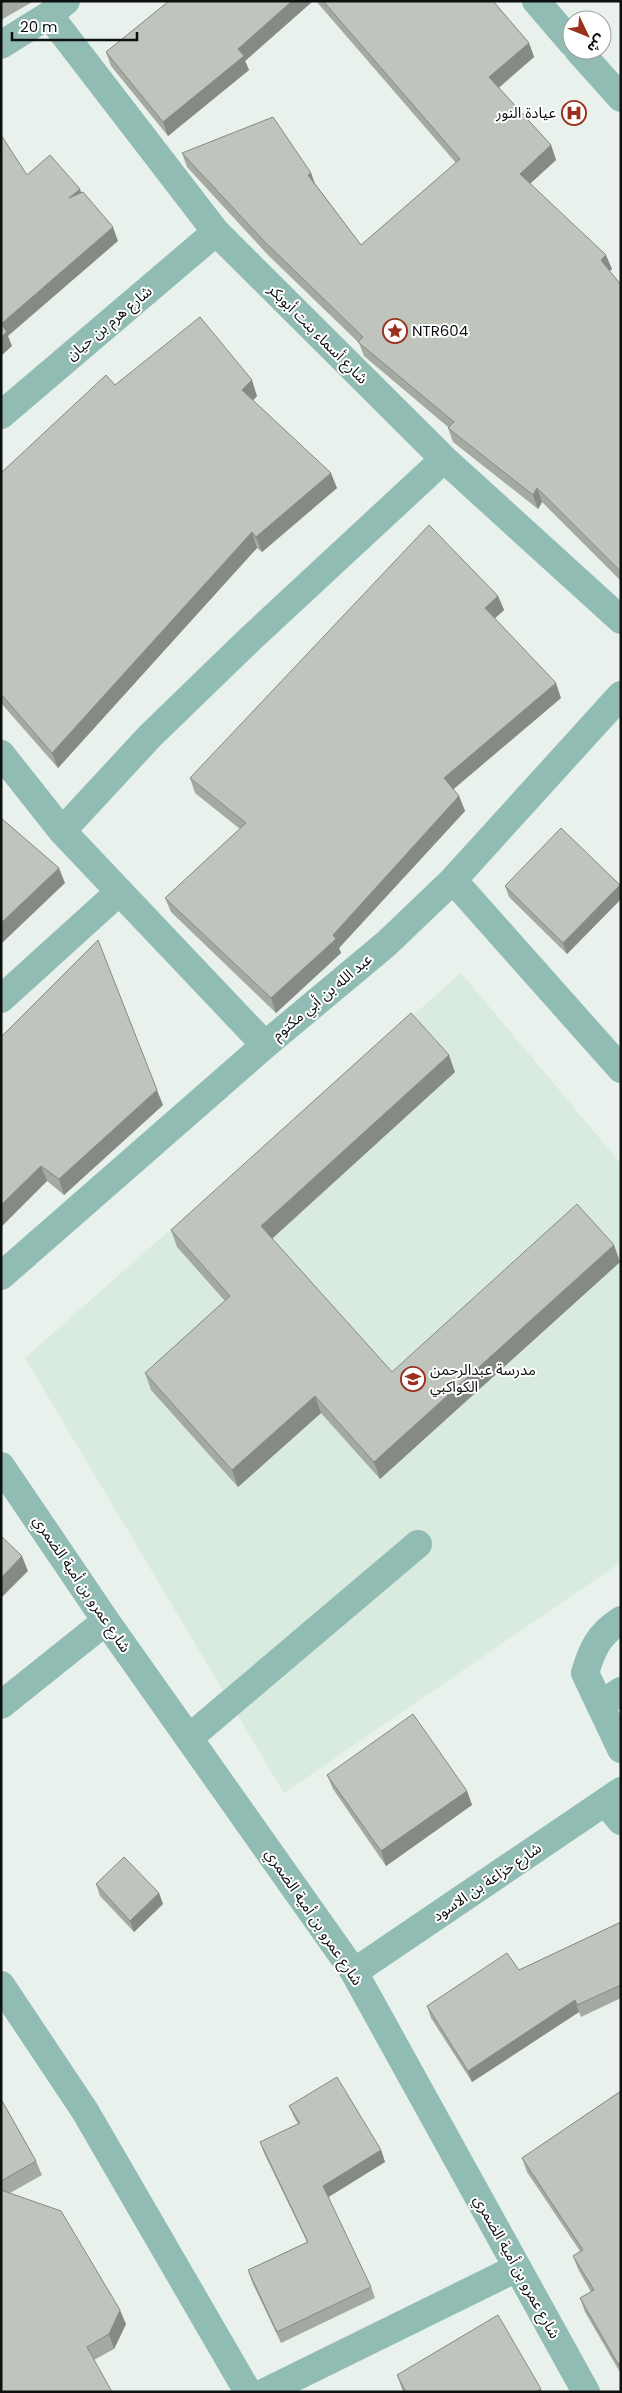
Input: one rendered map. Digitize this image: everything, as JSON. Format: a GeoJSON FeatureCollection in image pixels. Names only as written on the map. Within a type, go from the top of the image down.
{"type":"FeatureCollection","features":[{"type":"Feature","properties":{"kind":"street"},"geometry":{"type":"LineString","coordinates":[[536,1],[562,31]]}},
{"type":"Feature","properties":{"kind":"street"},"geometry":{"type":"LineString","coordinates":[[1,45],[58,8]]}},
{"type":"Feature","properties":{"kind":"street","name":"شارع أسماء بنت أبوبكر"},"geometry":{"type":"LineString","coordinates":[[58,8],[216,232],[444,459],[621,620]]}},
{"type":"Feature","properties":{"kind":"street"},"geometry":{"type":"LineString","coordinates":[[587,60],[621,98]]}},
{"type":"Feature","properties":{"kind":"street","name":"شارع هرم بن حيان"},"geometry":{"type":"LineString","coordinates":[[1,414],[216,232]]}},
{"type":"Feature","properties":{"kind":"street"},"geometry":{"type":"LineString","coordinates":[[62,831],[150,736],[248,641],[444,459]]}},
{"type":"Feature","properties":{"kind":"street","name":"عبد الله بن أبي مكتوم"},"geometry":{"type":"LineString","coordinates":[[1,1276],[265,1045],[386,944],[453,880],[621,695]]}},
{"type":"Feature","properties":{"kind":"street"},"geometry":{"type":"LineString","coordinates":[[1,754],[62,831],[265,1045]]}},
{"type":"Feature","properties":{"kind":"street"},"geometry":{"type":"LineString","coordinates":[[453,880],[621,1069]]}},
{"type":"Feature","properties":{"kind":"street"},"geometry":{"type":"LineString","coordinates":[[1,999],[119,892]]}},
{"type":"Feature","properties":{"kind":"street","name":"شارع عمرو بن أمية الضمري"},"geometry":{"type":"LineString","coordinates":[[1,1466],[106,1621],[354,1972],[586,2392]]}},
{"type":"Feature","properties":{"kind":"street"},"geometry":{"type":"LineString","coordinates":[[189,1738],[418,1544]]}},
{"type":"Feature","properties":{"kind":"street"},"geometry":{"type":"LineString","coordinates":[[621,1620],[613,1625],[592,1649],[586,1673],[610,1698],[621,1749]]}},
{"type":"Feature","properties":{"kind":"street"},"geometry":{"type":"LineString","coordinates":[[1,1705],[106,1621]]}},
{"type":"Feature","properties":{"kind":"street","name":"شارع خزاعة بن الاسود"},"geometry":{"type":"LineString","coordinates":[[354,1972],[616,1805]]}},
{"type":"Feature","properties":{"kind":"street"},"geometry":{"type":"LineString","coordinates":[[1,1985],[85,2111],[248,2392]]}},
{"type":"Feature","properties":{"kind":"street"},"geometry":{"type":"LineString","coordinates":[[265,2392],[517,2268]]}},
{"type":"Feature","properties":{"kind":"shaded area"},"geometry":{"type":"Polygon","coordinates":[[[461,973],[621,1164],[621,1562],[284,1793],[25,1358],[461,973]]]}},
{"type":"Feature","properties":{"kind":"building"},"geometry":{"type":"Polygon","coordinates":[[[169,1],[292,1],[238,49],[244,56],[163,122],[106,52],[169,1]]]}},
{"type":"Feature","properties":{"kind":"building"},"geometry":{"type":"Polygon","coordinates":[[[323,1],[493,1],[529,43],[489,77],[551,145],[520,174],[606,255],[601,260],[621,285],[621,572],[537,488],[533,495],[448,428],[454,422],[358,342],[363,337],[263,240],[182,153],[273,117],[311,173],[308,175],[361,245],[460,159],[323,1]]]}},
{"type":"Feature","properties":{"kind":"building"},"geometry":{"type":"Polygon","coordinates":[[[1,135],[27,175],[50,155],[80,189],[69,198],[83,192],[113,227],[1,324],[1,135]]]}},
{"type":"Feature","properties":{"kind":"building"},"geometry":{"type":"Polygon","coordinates":[[[200,317],[252,380],[242,390],[331,473],[256,537],[252,532],[52,753],[1,694],[1,473],[106,375],[115,385],[200,317]]]}},
{"type":"Feature","properties":{"kind":"building"},"geometry":{"type":"Polygon","coordinates":[[[1,324],[7,332],[1,337],[1,324]]]}},
{"type":"Feature","properties":{"kind":"building"},"geometry":{"type":"Polygon","coordinates":[[[429,525],[498,596],[485,608],[556,683],[444,778],[459,796],[333,935],[336,939],[271,998],[165,898],[246,823],[190,778],[429,525]]]}},
{"type":"Feature","properties":{"kind":"building"},"geometry":{"type":"Polygon","coordinates":[[[1,818],[59,868],[1,923],[1,818]]]}},
{"type":"Feature","properties":{"kind":"building"},"geometry":{"type":"Polygon","coordinates":[[[561,828],[620,885],[563,943],[505,886],[561,828]]]}},
{"type":"Feature","properties":{"kind":"building"},"geometry":{"type":"Polygon","coordinates":[[[98,940],[157,1090],[59,1179],[41,1166],[1,1205],[1,1037],[98,940]]]}},
{"type":"Feature","properties":{"kind":"building"},"geometry":{"type":"Polygon","coordinates":[[[411,1013],[449,1055],[261,1226],[392,1372],[577,1204],[614,1245],[374,1462],[315,1396],[232,1470],[145,1373],[230,1296],[171,1230],[411,1013]]]}},
{"type":"Feature","properties":{"kind":"building"},"geometry":{"type":"Polygon","coordinates":[[[1,1536],[22,1556],[1,1578],[1,1536]]]}},
{"type":"Feature","properties":{"kind":"building"},"geometry":{"type":"Polygon","coordinates":[[[413,1714],[467,1791],[381,1851],[327,1775],[413,1714]]]}},
{"type":"Feature","properties":{"kind":"building"},"geometry":{"type":"Polygon","coordinates":[[[124,1857],[159,1893],[130,1921],[96,1884],[124,1857]]]}},
{"type":"Feature","properties":{"kind":"building"},"geometry":{"type":"Polygon","coordinates":[[[621,1922],[621,1985],[577,2005],[575,2000],[468,2071],[427,2006],[507,1953],[519,1970],[621,1922]]]}},
{"type":"Feature","properties":{"kind":"building"},"geometry":{"type":"Polygon","coordinates":[[[337,2077],[381,2150],[323,2186],[371,2287],[277,2332],[248,2270],[308,2242],[260,2142],[300,2123],[289,2106],[337,2077]]]}},
{"type":"Feature","properties":{"kind":"building"},"geometry":{"type":"Polygon","coordinates":[[[621,2091],[621,2362],[618,2364],[580,2298],[594,2290],[573,2256],[583,2250],[522,2158],[621,2091]]]}},
{"type":"Feature","properties":{"kind":"building"},"geometry":{"type":"Polygon","coordinates":[[[1,2099],[36,2161],[1,2181],[1,2099]]]}},
{"type":"Feature","properties":{"kind":"building"},"geometry":{"type":"Polygon","coordinates":[[[1,2190],[61,2211],[120,2310],[109,2334],[87,2347],[112,2392],[1,2392],[1,2190]]]}},
{"type":"Feature","properties":{"kind":"building"},"geometry":{"type":"Polygon","coordinates":[[[498,2315],[541,2389],[536,2392],[406,2392],[397,2375],[498,2315]]]}},
{"type":"Feature","properties":{"kind":"place","name":"عيادة النور"},"geometry":{"type":"Point","coordinates":[574,113]}},
{"type":"Feature","properties":{"kind":"place","name":"NTR604"},"geometry":{"type":"Point","coordinates":[395,331]}},
{"type":"Feature","properties":{"kind":"place","name":"مدرسة عبدالرحمن الكواكبي"},"geometry":{"type":"Point","coordinates":[413,1379]}}]}
